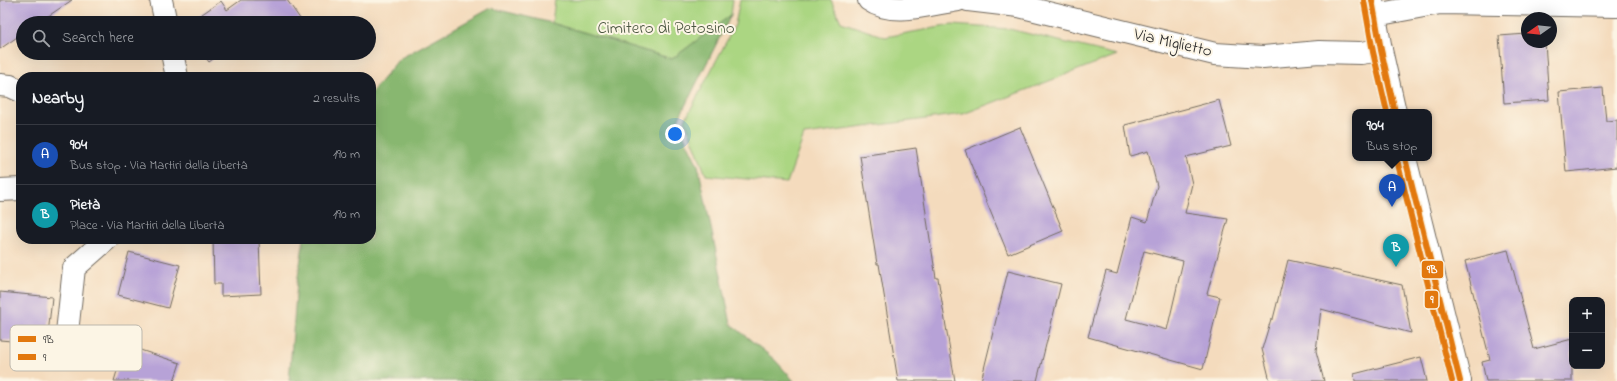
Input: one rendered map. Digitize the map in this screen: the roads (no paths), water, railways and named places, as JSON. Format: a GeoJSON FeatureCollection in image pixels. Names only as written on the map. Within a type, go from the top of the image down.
{"type":"FeatureCollection","features":[{"type":"Feature","properties":{"kind":"street"},"geometry":{"type":"LineString","coordinates":[[161,0],[164,16]]}},
{"type":"Feature","properties":{"kind":"street"},"geometry":{"type":"LineString","coordinates":[[869,0],[875,5],[893,9],[958,0]]}},
{"type":"Feature","properties":{"kind":"street","name":"Via Miglietto"},"geometry":{"type":"LineString","coordinates":[[968,0],[1019,6],[1215,54],[1263,57],[1319,52],[1361,53],[1381,50]]}},
{"type":"Feature","properties":{"kind":"street"},"geometry":{"type":"LineString","coordinates":[[1394,109],[1381,50],[1374,8],[1440,2],[1617,6]]}},
{"type":"Feature","properties":{"kind":"street"},"geometry":{"type":"LineString","coordinates":[[173,60],[176,72]]}},
{"type":"Feature","properties":{"kind":"street"},"geometry":{"type":"LineString","coordinates":[[0,85],[10,86],[16,89]]}},
{"type":"Feature","properties":{"kind":"street"},"geometry":{"type":"LineString","coordinates":[[1406,161],[1460,381]]}},
{"type":"Feature","properties":{"kind":"street"},"geometry":{"type":"LineString","coordinates":[[0,190],[16,189]]}},
{"type":"Feature","properties":{"kind":"street"},"geometry":{"type":"LineString","coordinates":[[68,325],[74,268],[101,244]]}},
{"type":"Feature","properties":{"kind":"place","name":"904"},"geometry":{"type":"Point","coordinates":[1392,207]}},
{"type":"Feature","properties":{"kind":"place","name":"Pietà"},"geometry":{"type":"Point","coordinates":[1396,267]}},
{"type":"Feature","properties":{"kind":"park label","name":"Cimitero di Petosino"},"geometry":{"type":"Point","coordinates":[666,28]}}]}
